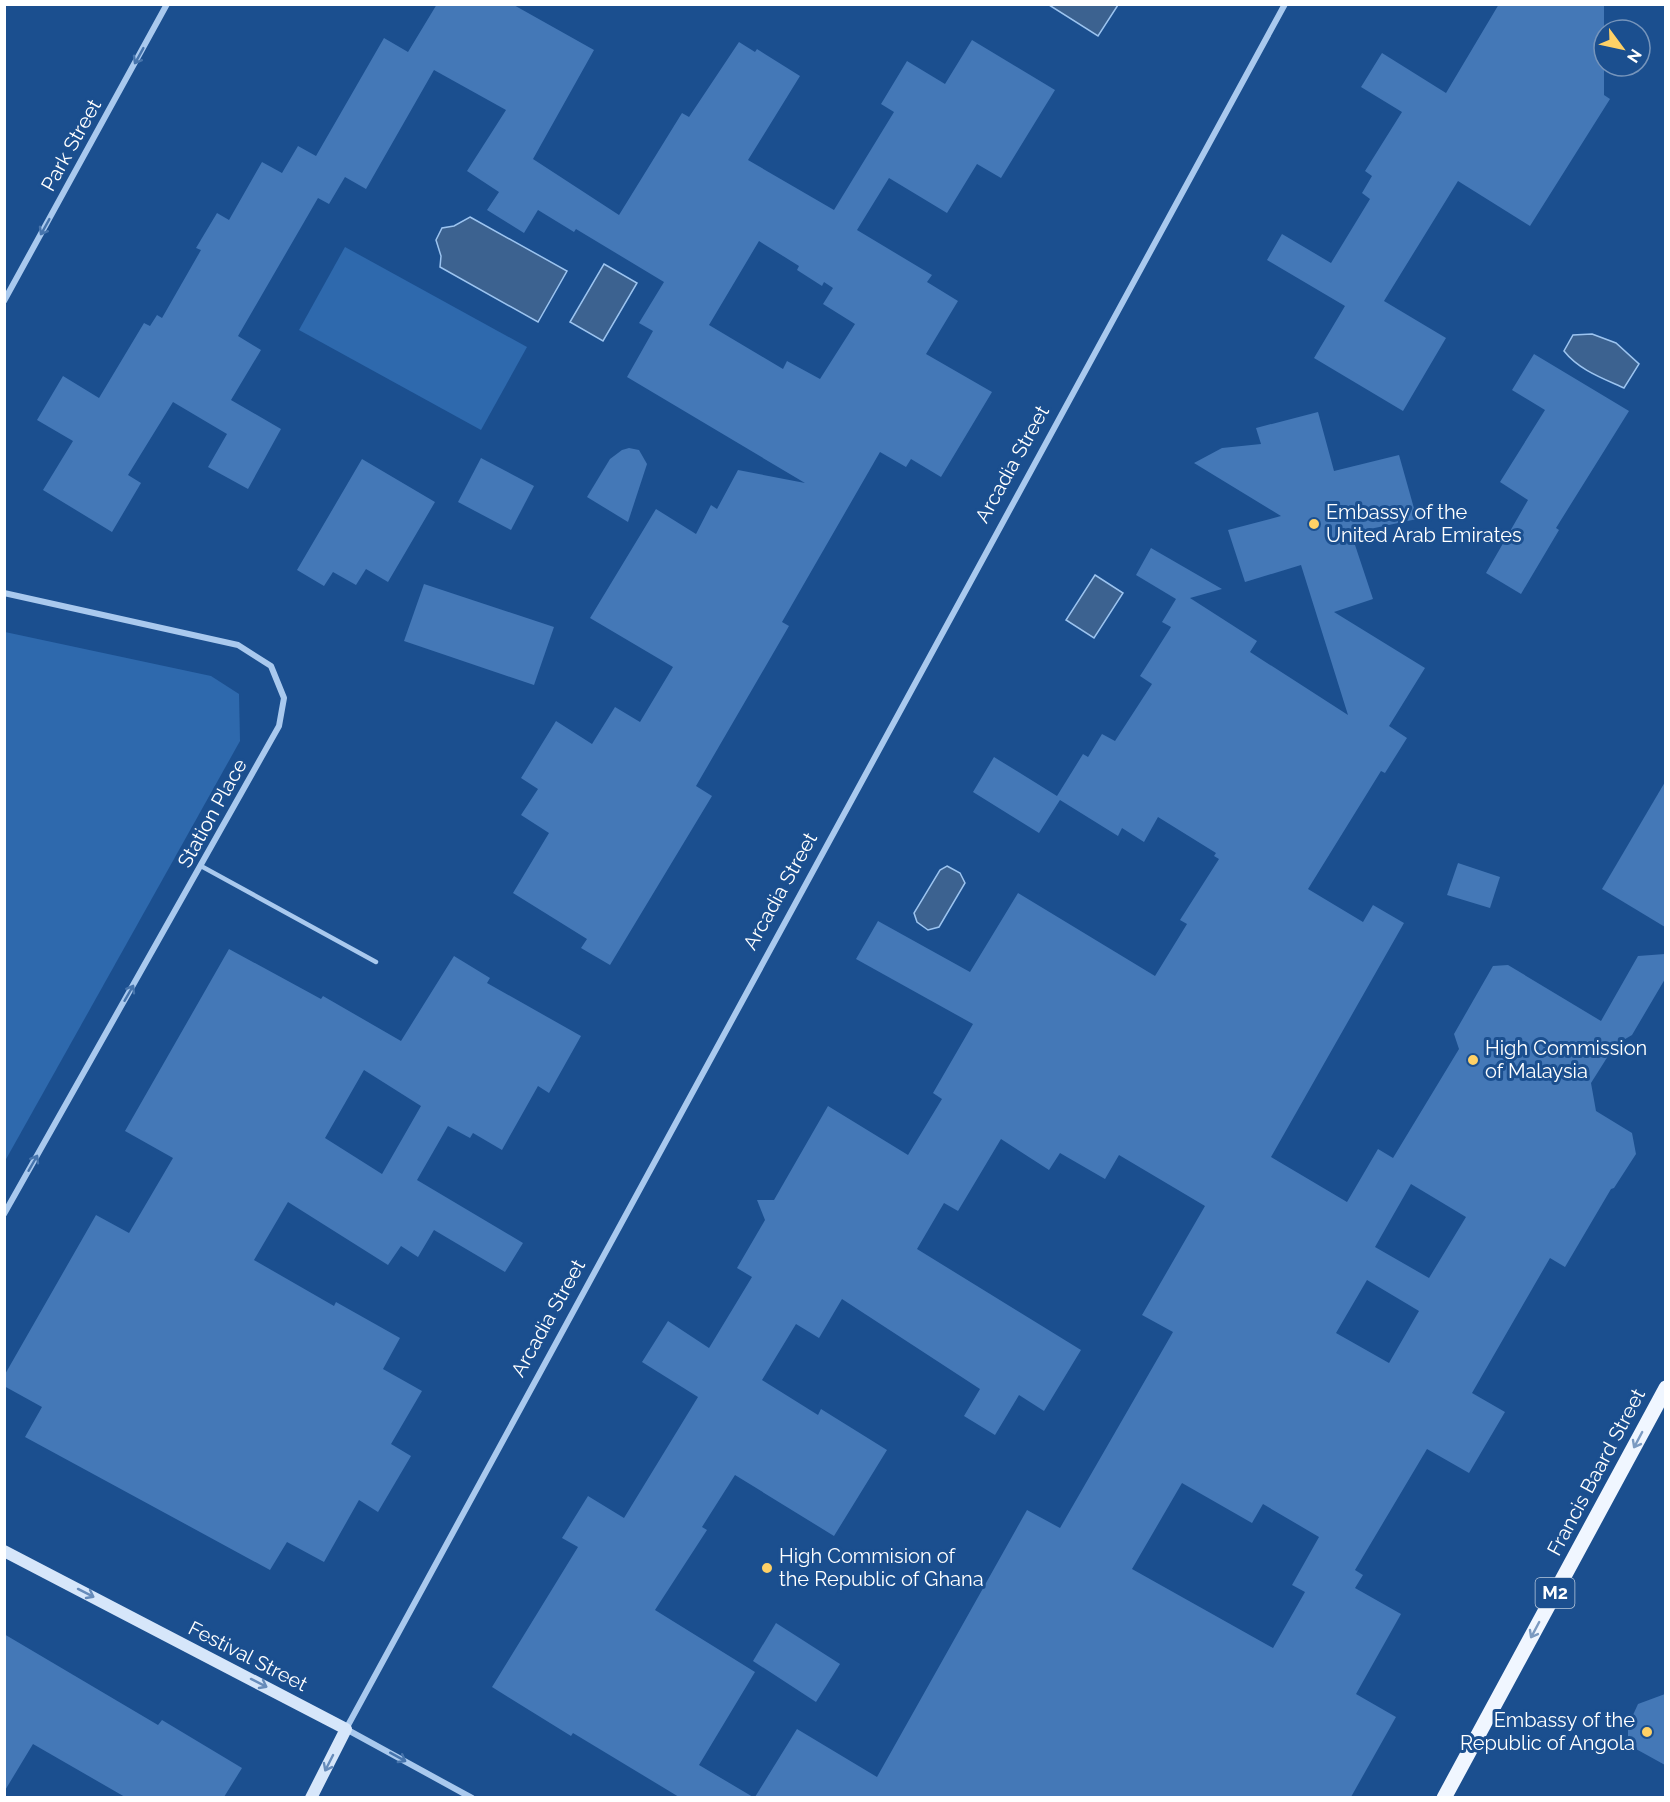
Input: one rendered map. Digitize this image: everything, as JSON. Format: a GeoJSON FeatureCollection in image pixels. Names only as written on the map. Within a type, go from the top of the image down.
{"type":"FeatureCollection","features":[{"type":"Feature","properties":{"kind":"main road","name":"Francis Baard Street"},"geometry":{"type":"LineString","coordinates":[[1444,1797],[1665,1388]]}},
{"type":"Feature","properties":{"kind":"street","name":"Park Street"},"geometry":{"type":"LineString","coordinates":[[4,301],[167,4]]}},
{"type":"Feature","properties":{"kind":"street","name":"Arcadia Street"},"geometry":{"type":"LineString","coordinates":[[311,1797],[1285,4]]}},
{"type":"Feature","properties":{"kind":"street","name":"Station Place"},"geometry":{"type":"LineString","coordinates":[[4,593],[238,645],[271,666],[284,698],[279,726],[4,1214]]}},
{"type":"Feature","properties":{"kind":"street","name":"Festival Street"},"geometry":{"type":"LineString","coordinates":[[4,1551],[472,1797]]}},
{"type":"Feature","properties":{"kind":"lane"},"geometry":{"type":"LineString","coordinates":[[201,866],[376,962]]}},
{"type":"Feature","properties":{"kind":"shaded area"},"geometry":{"type":"Polygon","coordinates":[[[1049,5],[1118,5],[1098,36],[1049,5]]]}},
{"type":"Feature","properties":{"kind":"shaded area"},"geometry":{"type":"Polygon","coordinates":[[[470,217],[567,271],[538,322],[440,267],[441,256],[436,240],[442,228],[454,226],[470,217]]]}},
{"type":"Feature","properties":{"kind":"shaded area"},"geometry":{"type":"Polygon","coordinates":[[[345,247],[527,347],[481,430],[299,330],[345,247]]]}},
{"type":"Feature","properties":{"kind":"shaded area"},"geometry":{"type":"Polygon","coordinates":[[[604,264],[637,283],[603,341],[570,322],[604,264]]]}},
{"type":"Feature","properties":{"kind":"shaded area"},"geometry":{"type":"Polygon","coordinates":[[[1592,334],[1616,343],[1639,364],[1624,388],[1584,368],[1564,351],[1573,335],[1592,334]]]}},
{"type":"Feature","properties":{"kind":"shaded area"},"geometry":{"type":"Polygon","coordinates":[[[1095,575],[1123,593],[1094,638],[1066,620],[1095,575]]]}},
{"type":"Feature","properties":{"kind":"shaded area"},"geometry":{"type":"Polygon","coordinates":[[[5,632],[211,676],[239,694],[240,741],[5,1161],[5,632]]]}},
{"type":"Feature","properties":{"kind":"shaded area"},"geometry":{"type":"Polygon","coordinates":[[[947,866],[960,873],[965,883],[939,927],[928,930],[917,922],[914,913],[940,870],[947,866]]]}},
{"type":"Feature","properties":{"kind":"building"},"geometry":{"type":"Polygon","coordinates":[[[437,4],[512,4],[594,50],[533,159],[619,215],[682,113],[689,117],[739,42],[755,52],[757,49],[800,76],[748,160],[834,210],[894,112],[881,104],[907,61],[945,84],[972,40],[1055,90],[1001,178],[977,164],[947,213],[889,178],[857,230],[932,275],[927,282],[958,301],[926,354],[992,392],[941,477],[911,459],[906,467],[880,452],[782,622],[789,626],[696,786],[712,796],[610,965],[581,948],[587,939],[513,893],[549,833],[521,815],[538,789],[521,778],[556,721],[592,744],[615,707],[640,722],[673,667],[590,618],[656,509],[696,534],[711,505],[717,509],[738,470],[805,483],[627,377],[653,331],[639,323],[664,282],[576,229],[574,232],[538,210],[524,233],[487,210],[499,192],[467,171],[506,110],[434,70],[366,189],[345,177],[329,204],[318,198],[238,336],[261,350],[231,400],[281,429],[248,489],[208,467],[227,434],[173,402],[128,475],[141,483],[112,532],[43,490],[73,441],[37,420],[63,376],[99,398],[144,323],[150,326],[157,315],[162,318],[201,250],[196,248],[217,213],[229,220],[262,162],[282,173],[298,146],[316,156],[384,38],[408,52],[437,4]],[[759,241],[709,325],[783,369],[787,361],[820,379],[855,324],[823,304],[833,288],[824,282],[822,286],[797,270],[799,266],[759,241]]]}},
{"type":"Feature","properties":{"kind":"building"},"geometry":{"type":"Polygon","coordinates":[[[1499,4],[1604,4],[1604,18],[1592,18],[1592,78],[1604,78],[1604,95],[1610,99],[1530,226],[1458,181],[1384,301],[1446,338],[1403,411],[1314,358],[1345,306],[1267,260],[1282,234],[1331,263],[1370,199],[1362,193],[1372,176],[1365,171],[1402,112],[1361,87],[1382,53],[1446,93],[1499,4]]]}},
{"type":"Feature","properties":{"kind":"building"},"geometry":{"type":"Polygon","coordinates":[[[1534,354],[1629,411],[1556,528],[1559,530],[1521,594],[1486,573],[1528,500],[1500,482],[1545,410],[1512,390],[1534,354]]]}},
{"type":"Feature","properties":{"kind":"building"},"geometry":{"type":"Polygon","coordinates":[[[1318,412],[1334,471],[1399,455],[1417,519],[1351,533],[1373,599],[1334,612],[1425,668],[1389,726],[1407,738],[1385,773],[1381,771],[1308,889],[1363,922],[1373,905],[1404,923],[1271,1157],[1347,1202],[1378,1149],[1393,1158],[1459,1049],[1454,1034],[1493,966],[1508,965],[1601,1021],[1638,956],[1665,954],[1665,979],[1632,1035],[1615,1045],[1591,1083],[1596,1111],[1632,1133],[1636,1154],[1614,1188],[1611,1189],[1565,1267],[1550,1258],[1472,1393],[1505,1412],[1469,1473],[1427,1449],[1355,1570],[1363,1575],[1355,1588],[1401,1614],[1356,1694],[1396,1717],[1351,1797],[755,1797],[797,1729],[877,1777],[1027,1510],[1060,1528],[1173,1332],[1142,1315],[1205,1206],[1119,1155],[1105,1179],[1060,1153],[1049,1170],[1001,1139],[958,1211],[944,1203],[917,1249],[1081,1350],[1044,1411],[1019,1395],[995,1435],[964,1416],[980,1389],[842,1299],[819,1338],[796,1324],[762,1380],[818,1415],[821,1409],[887,1450],[834,1536],[735,1475],[702,1527],[707,1530],[655,1610],[755,1672],[699,1765],[753,1797],[679,1797],[573,1733],[571,1736],[492,1687],[578,1547],[562,1538],[588,1496],[624,1518],[698,1397],[642,1362],[668,1321],[709,1348],[752,1277],[737,1268],[765,1220],[757,1200],[774,1200],[828,1106],[908,1155],[942,1099],[933,1093],[973,1024],[856,959],[878,921],[970,972],[1018,893],[1155,976],[1187,924],[1180,920],[1219,859],[1214,856],[1216,853],[1158,817],[1144,842],[1122,828],[1118,836],[1060,800],[1039,833],[973,792],[994,757],[1057,796],[1083,754],[1088,757],[1102,734],[1115,741],[1152,684],[1140,676],[1171,627],[1162,622],[1176,599],[1136,575],[1151,548],[1222,589],[1190,598],[1257,641],[1250,652],[1348,715],[1301,565],[1245,582],[1228,530],[1281,516],[1194,463],[1222,448],[1261,444],[1256,428],[1318,412]],[[1411,1184],[1375,1247],[1429,1278],[1466,1217],[1411,1184]],[[1367,1280],[1336,1333],[1389,1363],[1419,1311],[1367,1280]],[[1182,1483],[1132,1569],[1273,1648],[1305,1592],[1292,1585],[1319,1537],[1263,1504],[1252,1523],[1182,1483]]]}},
{"type":"Feature","properties":{"kind":"building"},"geometry":{"type":"Polygon","coordinates":[[[629,448],[639,450],[647,464],[628,522],[587,497],[610,459],[629,448]]]}},
{"type":"Feature","properties":{"kind":"building"},"geometry":{"type":"Polygon","coordinates":[[[481,458],[534,486],[511,530],[458,502],[481,458]]]}},
{"type":"Feature","properties":{"kind":"building"},"geometry":{"type":"Polygon","coordinates":[[[362,459],[435,502],[388,582],[366,569],[356,585],[333,572],[324,586],[297,570],[362,459]]]}},
{"type":"Feature","properties":{"kind":"building"},"geometry":{"type":"Polygon","coordinates":[[[424,584],[554,627],[534,685],[404,641],[424,584]]]}},
{"type":"Feature","properties":{"kind":"building"},"geometry":{"type":"Polygon","coordinates":[[[1665,782],[1665,927],[1602,889],[1665,782]]]}},
{"type":"Feature","properties":{"kind":"building"},"geometry":{"type":"Polygon","coordinates":[[[1458,863],[1500,877],[1490,908],[1447,895],[1458,863]]]}},
{"type":"Feature","properties":{"kind":"building"},"geometry":{"type":"Polygon","coordinates":[[[229,949],[321,999],[323,996],[401,1041],[454,956],[490,978],[487,983],[581,1036],[549,1093],[538,1086],[502,1150],[473,1133],[470,1138],[448,1126],[417,1180],[523,1243],[505,1272],[434,1230],[418,1257],[401,1246],[388,1265],[288,1202],[254,1260],[334,1306],[336,1302],[400,1338],[383,1369],[422,1391],[391,1444],[411,1456],[378,1512],[359,1500],[324,1562],[287,1542],[270,1570],[25,1437],[42,1407],[4,1386],[4,1376],[96,1215],[129,1233],[173,1158],[125,1131],[229,949]],[[364,1070],[325,1138],[382,1174],[421,1106],[364,1070]]]}},
{"type":"Feature","properties":{"kind":"building"},"geometry":{"type":"Polygon","coordinates":[[[776,1623],[840,1664],[816,1702],[753,1661],[776,1623]]]}},
{"type":"Feature","properties":{"kind":"building"},"geometry":{"type":"Polygon","coordinates":[[[4,1634],[158,1725],[162,1720],[242,1768],[224,1797],[125,1797],[33,1744],[4,1792],[4,1634]]]}},
{"type":"Feature","properties":{"kind":"building","name":"Embassy of the Republic of Angola"},"geometry":{"type":"Polygon","coordinates":[[[1665,1694],[1665,1765],[1636,1749],[1628,1738],[1628,1726],[1638,1704],[1665,1694]]]}},
{"type":"Feature","properties":{"kind":"place","name":"Embassy of the United Arab Emirates"},"geometry":{"type":"Point","coordinates":[1314,524]}},
{"type":"Feature","properties":{"kind":"place","name":"High Commission of Malaysia"},"geometry":{"type":"Point","coordinates":[1473,1060]}},
{"type":"Feature","properties":{"kind":"place","name":"High Commision of the Republic of Ghana"},"geometry":{"type":"Point","coordinates":[767,1568]}},
{"type":"Feature","properties":{"kind":"place","name":"Embassy of the Republic of Angola"},"geometry":{"type":"Point","coordinates":[1647,1732]}}]}
